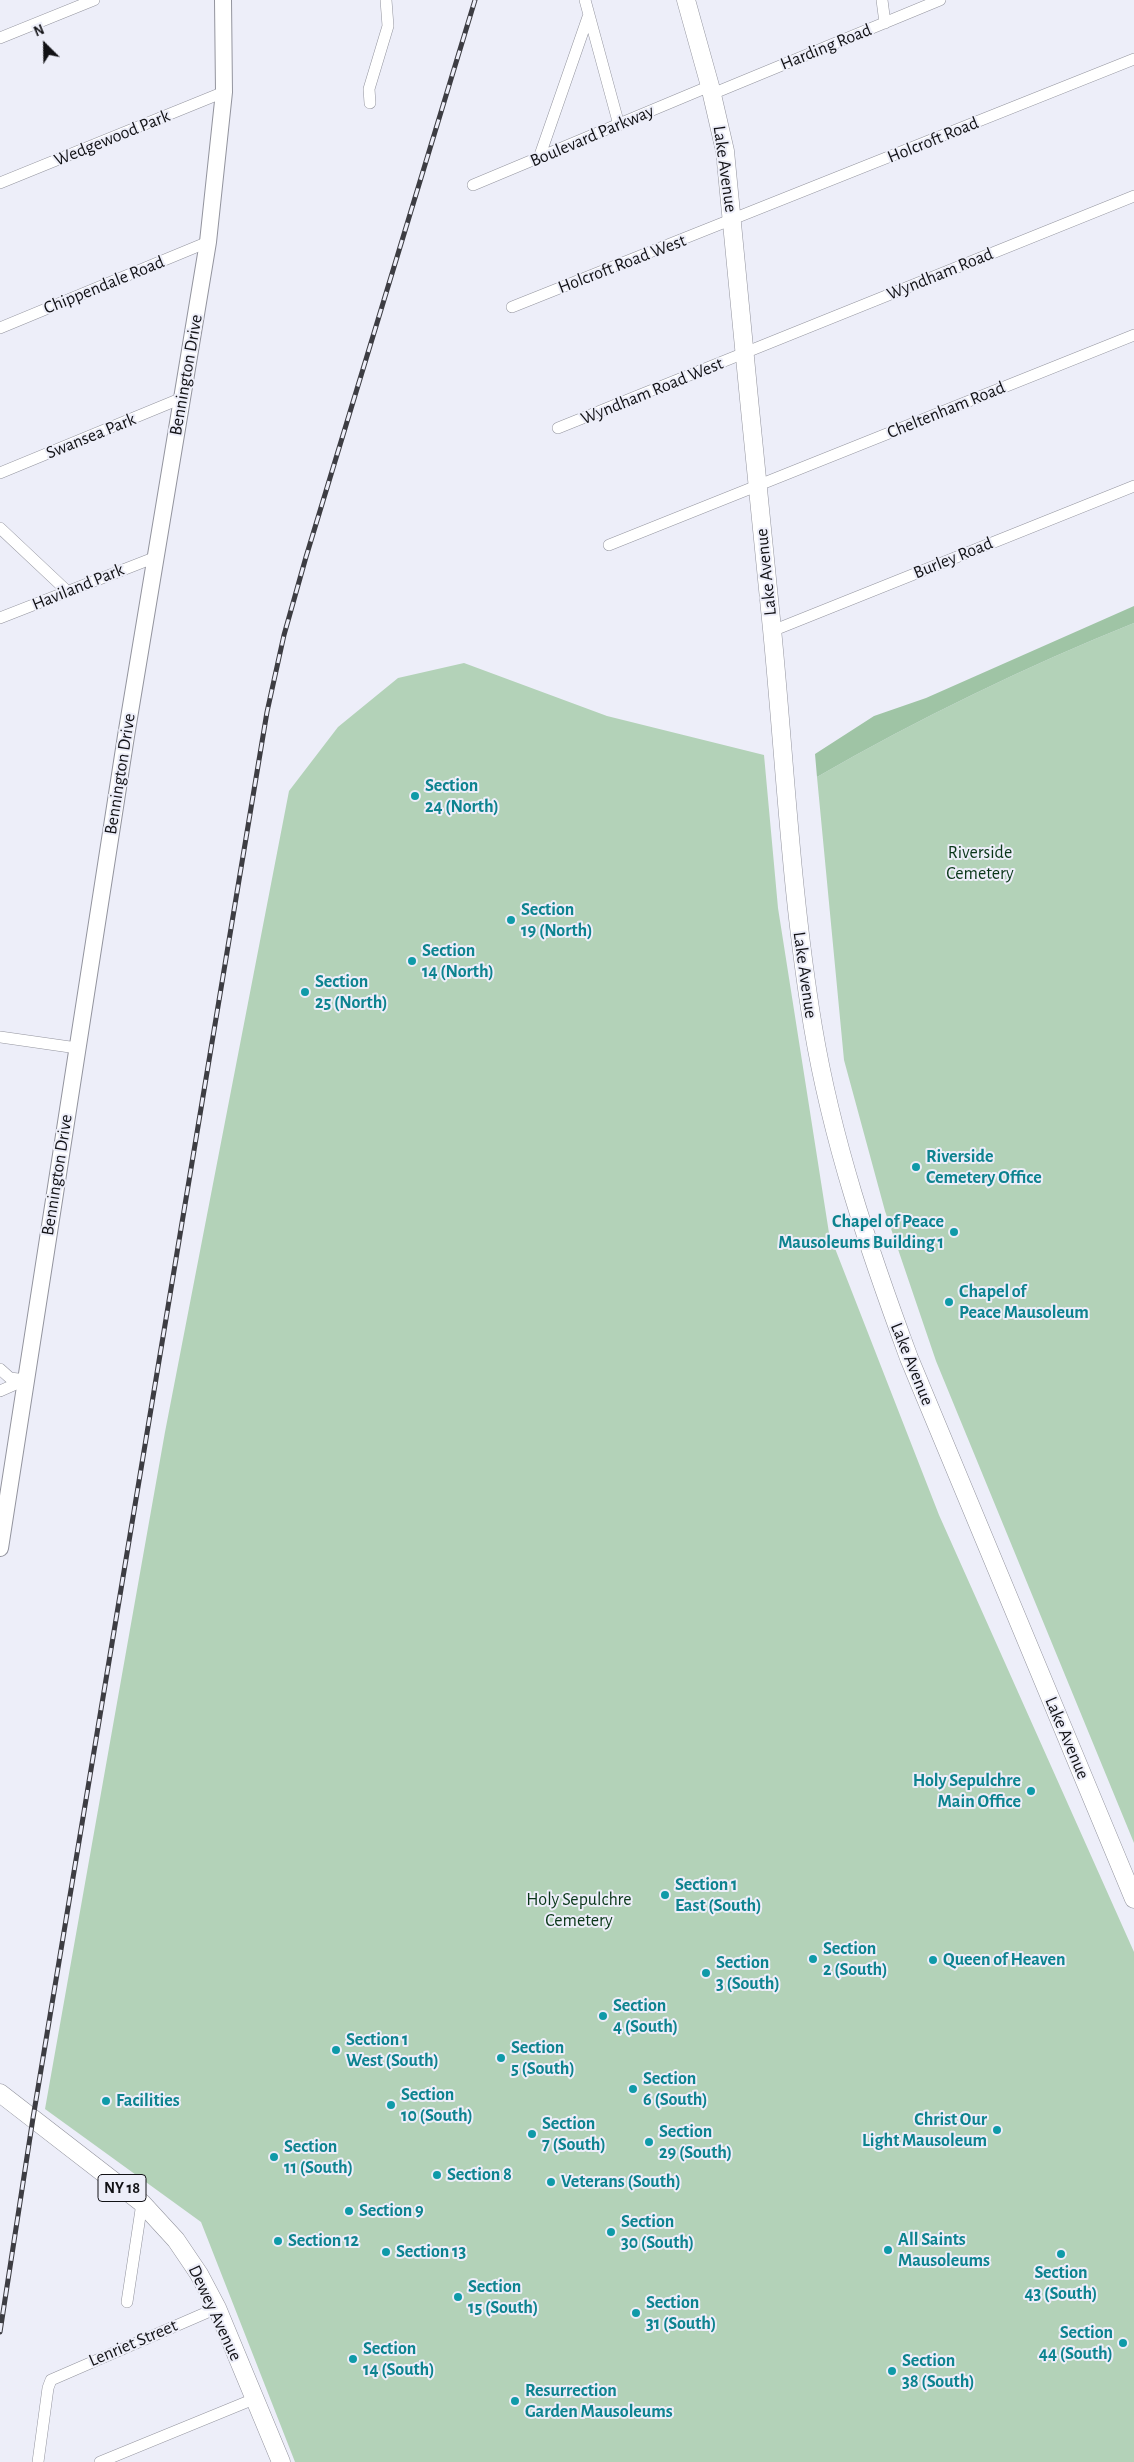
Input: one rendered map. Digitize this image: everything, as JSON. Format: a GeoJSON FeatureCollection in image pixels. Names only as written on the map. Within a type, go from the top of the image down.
{"type":"FeatureCollection","features":[{"type":"Feature","properties":{"kind":"main road","name":"Lake Avenue"},"geometry":{"type":"LineString","coordinates":[[686,0],[711,90],[725,151],[772,631],[797,918],[813,1030],[835,1135],[878,1274],[909,1358],[1134,1899]]}},
{"type":"Feature","properties":{"kind":"main road","name":"Dewey Avenue"},"geometry":{"type":"LineString","coordinates":[[0,2093],[142,2203],[162,2223],[185,2252],[217,2308],[281,2462]]}},
{"type":"Feature","properties":{"kind":"street"},"geometry":{"type":"LineString","coordinates":[[0,38],[94,0]]}},
{"type":"Feature","properties":{"kind":"street","name":"Bennington Drive"},"geometry":{"type":"LineString","coordinates":[[0,1548],[77,1048],[208,242],[224,92],[223,0]]}},
{"type":"Feature","properties":{"kind":"street"},"geometry":{"type":"LineString","coordinates":[[370,103],[369,89],[388,26],[386,0]]}},
{"type":"Feature","properties":{"kind":"street"},"geometry":{"type":"LineString","coordinates":[[585,0],[588,17],[619,125]]}},
{"type":"Feature","properties":{"kind":"street"},"geometry":{"type":"LineString","coordinates":[[882,0],[885,23]]}},
{"type":"Feature","properties":{"kind":"street"},"geometry":{"type":"LineString","coordinates":[[913,0],[934,2]]}},
{"type":"Feature","properties":{"kind":"street","name":"Harding Road"},"geometry":{"type":"LineString","coordinates":[[711,90],[885,23],[934,2]]}},
{"type":"Feature","properties":{"kind":"street"},"geometry":{"type":"LineString","coordinates":[[539,158],[588,17]]}},
{"type":"Feature","properties":{"kind":"street","name":"Holcroft Road"},"geometry":{"type":"LineString","coordinates":[[732,220],[1134,59]]}},
{"type":"Feature","properties":{"kind":"street","name":"Boulevard Parkway"},"geometry":{"type":"LineString","coordinates":[[473,185],[619,125],[711,90]]}},
{"type":"Feature","properties":{"kind":"street","name":"Wedgewood Park"},"geometry":{"type":"LineString","coordinates":[[0,183],[224,92]]}},
{"type":"Feature","properties":{"kind":"street","name":"Wyndham Road"},"geometry":{"type":"LineString","coordinates":[[745,353],[1134,196]]}},
{"type":"Feature","properties":{"kind":"street","name":"Holcroft Road West"},"geometry":{"type":"LineString","coordinates":[[512,307],[732,220]]}},
{"type":"Feature","properties":{"kind":"street","name":"Chippendale Road"},"geometry":{"type":"LineString","coordinates":[[0,328],[208,242]]}},
{"type":"Feature","properties":{"kind":"street","name":"Cheltenham Road"},"geometry":{"type":"LineString","coordinates":[[609,545],[1134,335]]}},
{"type":"Feature","properties":{"kind":"street","name":"Wyndham Road West"},"geometry":{"type":"LineString","coordinates":[[558,428],[745,353]]}},
{"type":"Feature","properties":{"kind":"street","name":"Swansea Park"},"geometry":{"type":"LineString","coordinates":[[0,473],[182,398]]}},
{"type":"Feature","properties":{"kind":"street","name":"Burley Road"},"geometry":{"type":"LineString","coordinates":[[772,631],[1134,486]]}},
{"type":"Feature","properties":{"kind":"street"},"geometry":{"type":"LineString","coordinates":[[0,528],[67,591]]}},
{"type":"Feature","properties":{"kind":"street","name":"Haviland Park"},"geometry":{"type":"LineString","coordinates":[[0,618],[156,556]]}},
{"type":"Feature","properties":{"kind":"street"},"geometry":{"type":"LineString","coordinates":[[0,1037],[77,1048]]}},
{"type":"Feature","properties":{"kind":"street"},"geometry":{"type":"LineString","coordinates":[[0,1369],[10,1378],[26,1380]]}},
{"type":"Feature","properties":{"kind":"street"},"geometry":{"type":"LineString","coordinates":[[0,1391],[26,1380]]}},
{"type":"Feature","properties":{"kind":"street"},"geometry":{"type":"LineString","coordinates":[[127,2302],[142,2203]]}},
{"type":"Feature","properties":{"kind":"street","name":"Lenriet Street"},"geometry":{"type":"LineString","coordinates":[[38,2462],[48,2388],[51,2380],[217,2308]]}},
{"type":"Feature","properties":{"kind":"street"},"geometry":{"type":"LineString","coordinates":[[100,2462],[254,2399]]}},
{"type":"Feature","properties":{"kind":"green space"},"geometry":{"type":"Polygon","coordinates":[[[1134,606],[1134,623],[1053,657],[973,694],[894,734],[817,777],[815,754],[874,716],[926,698],[1134,606]]]}},
{"type":"Feature","properties":{"kind":"green space","name":"Riverside Cemetery"},"geometry":{"type":"Polygon","coordinates":[[[1134,623],[1134,1843],[936,1361],[885,1211],[844,1060],[817,777],[894,734],[973,694],[1053,657],[1134,623]]]}},
{"type":"Feature","properties":{"kind":"green space","name":"Holy Sepulchre Cemetery"},"geometry":{"type":"Polygon","coordinates":[[[464,663],[607,716],[764,755],[778,908],[829,1233],[939,1515],[1134,1952],[1134,2462],[295,2462],[201,2222],[45,2109],[165,1432],[289,791],[338,727],[398,678],[464,663]]]}},
{"type":"Feature","properties":{"kind":"railway"},"geometry":{"type":"LineString","coordinates":[[0,2332],[33,2118],[267,712],[284,635],[306,557],[475,0]]}},
{"type":"Feature","properties":{"kind":"place","name":"Section 24 (North)"},"geometry":{"type":"Point","coordinates":[415,796]}},
{"type":"Feature","properties":{"kind":"place","name":"Section 19 (North)"},"geometry":{"type":"Point","coordinates":[511,920]}},
{"type":"Feature","properties":{"kind":"place","name":"Section 14 (North)"},"geometry":{"type":"Point","coordinates":[412,961]}},
{"type":"Feature","properties":{"kind":"place","name":"Section 25 (North)"},"geometry":{"type":"Point","coordinates":[305,992]}},
{"type":"Feature","properties":{"kind":"place","name":"Riverside Cemetery Office"},"geometry":{"type":"Point","coordinates":[916,1167]}},
{"type":"Feature","properties":{"kind":"place","name":"Chapel of Peace Mausoleums Building 1"},"geometry":{"type":"Point","coordinates":[954,1232]}},
{"type":"Feature","properties":{"kind":"place","name":"Chapel of Peace Mausoleum"},"geometry":{"type":"Point","coordinates":[949,1302]}},
{"type":"Feature","properties":{"kind":"place","name":"Holy Sepulchre Main Office"},"geometry":{"type":"Point","coordinates":[1031,1791]}},
{"type":"Feature","properties":{"kind":"place","name":"Section 1 East (South)"},"geometry":{"type":"Point","coordinates":[665,1895]}},
{"type":"Feature","properties":{"kind":"place","name":"Section 2 (South)"},"geometry":{"type":"Point","coordinates":[813,1959]}},
{"type":"Feature","properties":{"kind":"place","name":"Queen of Heaven"},"geometry":{"type":"Point","coordinates":[933,1960]}},
{"type":"Feature","properties":{"kind":"place","name":"Section 3 (South)"},"geometry":{"type":"Point","coordinates":[706,1973]}},
{"type":"Feature","properties":{"kind":"place","name":"Section 4 (South)"},"geometry":{"type":"Point","coordinates":[603,2016]}},
{"type":"Feature","properties":{"kind":"place","name":"Section 1 West (South)"},"geometry":{"type":"Point","coordinates":[336,2050]}},
{"type":"Feature","properties":{"kind":"place","name":"Section 5 (South)"},"geometry":{"type":"Point","coordinates":[501,2058]}},
{"type":"Feature","properties":{"kind":"place","name":"Section 6 (South)"},"geometry":{"type":"Point","coordinates":[633,2089]}},
{"type":"Feature","properties":{"kind":"place","name":"Facilities"},"geometry":{"type":"Point","coordinates":[106,2101]}},
{"type":"Feature","properties":{"kind":"place","name":"Section 10 (South)"},"geometry":{"type":"Point","coordinates":[391,2105]}},
{"type":"Feature","properties":{"kind":"place","name":"Christ Our Light Mausoleum"},"geometry":{"type":"Point","coordinates":[997,2130]}},
{"type":"Feature","properties":{"kind":"place","name":"Section 7 (South)"},"geometry":{"type":"Point","coordinates":[532,2134]}},
{"type":"Feature","properties":{"kind":"place","name":"Section 29 (South)"},"geometry":{"type":"Point","coordinates":[649,2142]}},
{"type":"Feature","properties":{"kind":"place","name":"Section 11 (South)"},"geometry":{"type":"Point","coordinates":[274,2157]}},
{"type":"Feature","properties":{"kind":"place","name":"Section 8"},"geometry":{"type":"Point","coordinates":[437,2175]}},
{"type":"Feature","properties":{"kind":"place","name":"Veterans (South)"},"geometry":{"type":"Point","coordinates":[551,2182]}},
{"type":"Feature","properties":{"kind":"place","name":"Section 9"},"geometry":{"type":"Point","coordinates":[349,2211]}},
{"type":"Feature","properties":{"kind":"place","name":"Section 30 (South)"},"geometry":{"type":"Point","coordinates":[611,2232]}},
{"type":"Feature","properties":{"kind":"place","name":"Section 12"},"geometry":{"type":"Point","coordinates":[278,2241]}},
{"type":"Feature","properties":{"kind":"place","name":"All Saints Mausoleums"},"geometry":{"type":"Point","coordinates":[888,2250]}},
{"type":"Feature","properties":{"kind":"place","name":"Section 13"},"geometry":{"type":"Point","coordinates":[386,2252]}},
{"type":"Feature","properties":{"kind":"place","name":"Section 43 (South)"},"geometry":{"type":"Point","coordinates":[1061,2254]}},
{"type":"Feature","properties":{"kind":"place","name":"Section 15 (South)"},"geometry":{"type":"Point","coordinates":[458,2297]}},
{"type":"Feature","properties":{"kind":"place","name":"Section 31 (South)"},"geometry":{"type":"Point","coordinates":[636,2313]}},
{"type":"Feature","properties":{"kind":"place","name":"Section 44 (South)"},"geometry":{"type":"Point","coordinates":[1123,2343]}},
{"type":"Feature","properties":{"kind":"place","name":"Section 14 (South)"},"geometry":{"type":"Point","coordinates":[353,2359]}},
{"type":"Feature","properties":{"kind":"place","name":"Section 38 (South)"},"geometry":{"type":"Point","coordinates":[892,2371]}},
{"type":"Feature","properties":{"kind":"place","name":"Resurrection Garden Mausoleums"},"geometry":{"type":"Point","coordinates":[515,2401]}}]}
